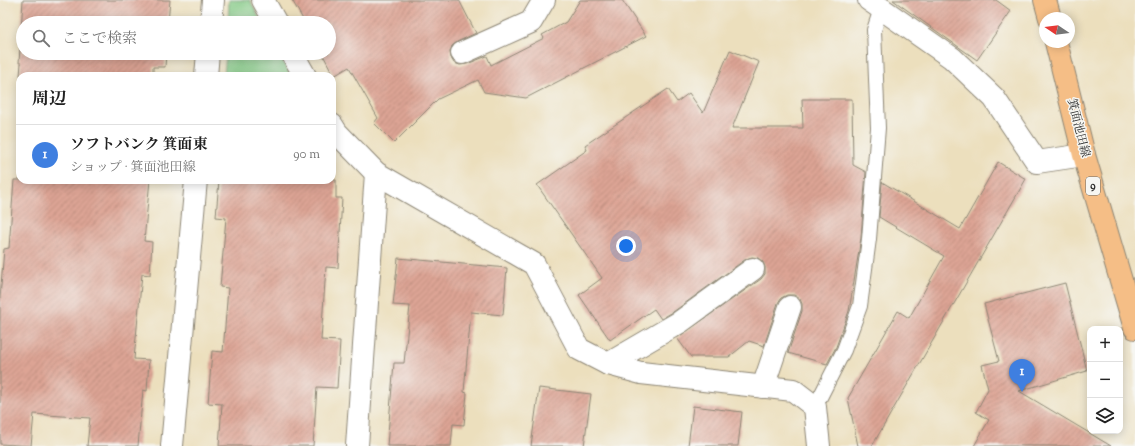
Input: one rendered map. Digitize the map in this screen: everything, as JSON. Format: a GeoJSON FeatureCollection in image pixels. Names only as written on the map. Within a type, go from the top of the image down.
{"type":"FeatureCollection","features":[{"type":"Feature","properties":{"kind":"main road"},"geometry":{"type":"LineString","coordinates":[[1045,0],[1048,12]]}},
{"type":"Feature","properties":{"kind":"main road","name":"箕面池田線"},"geometry":{"type":"LineString","coordinates":[[1057,48],[1084,155],[1135,328]]}},
{"type":"Feature","properties":{"kind":"street"},"geometry":{"type":"LineString","coordinates":[[212,16],[213,0]]}},
{"type":"Feature","properties":{"kind":"street"},"geometry":{"type":"LineString","coordinates":[[263,0],[272,16]]}},
{"type":"Feature","properties":{"kind":"street"},"geometry":{"type":"LineString","coordinates":[[462,53],[531,22],[544,0]]}},
{"type":"Feature","properties":{"kind":"street"},"geometry":{"type":"LineString","coordinates":[[875,5],[952,58],[994,98],[1037,162],[1084,155]]}},
{"type":"Feature","properties":{"kind":"street"},"geometry":{"type":"LineString","coordinates":[[206,72],[207,60]]}},
{"type":"Feature","properties":{"kind":"street"},"geometry":{"type":"LineString","coordinates":[[296,60],[303,72]]}},
{"type":"Feature","properties":{"kind":"street"},"geometry":{"type":"LineString","coordinates":[[336,132],[376,174],[534,264],[579,349],[608,364],[641,373],[793,390],[816,407],[819,446]]}},
{"type":"Feature","properties":{"kind":"street"},"geometry":{"type":"LineString","coordinates":[[357,446],[376,174]]}},
{"type":"Feature","properties":{"kind":"street"},"geometry":{"type":"LineString","coordinates":[[172,446],[196,184]]}},
{"type":"Feature","properties":{"kind":"street"},"geometry":{"type":"LineString","coordinates":[[608,364],[680,322],[753,269]]}},
{"type":"Feature","properties":{"kind":"street"},"geometry":{"type":"LineString","coordinates":[[763,387],[790,307]]}},
{"type":"Feature","properties":{"kind":"lane"},"geometry":{"type":"LineString","coordinates":[[816,407],[844,350],[860,306],[869,239],[878,128],[874,30],[875,5]]}},
{"type":"Feature","properties":{"kind":"green space"},"geometry":{"type":"Polygon","coordinates":[[[229,0],[250,0],[258,16],[228,16],[229,0]]]}},
{"type":"Feature","properties":{"kind":"green space"},"geometry":{"type":"Polygon","coordinates":[[[225,60],[283,60],[289,72],[224,72],[225,60]]]}},
{"type":"Feature","properties":{"kind":"building"},"geometry":{"type":"Polygon","coordinates":[[[23,0],[170,0],[169,16],[22,16],[23,0]]]}},
{"type":"Feature","properties":{"kind":"building"},"geometry":{"type":"Polygon","coordinates":[[[292,0],[459,0],[476,33],[452,46],[450,52],[451,58],[454,63],[460,65],[467,64],[487,56],[491,65],[544,38],[542,35],[566,22],[580,0],[622,0],[646,36],[526,98],[484,92],[478,80],[438,99],[394,143],[374,123],[378,118],[349,67],[336,75],[336,72],[332,72],[326,60],[336,60],[336,16],[301,16],[292,0]]]}},
{"type":"Feature","properties":{"kind":"building"},"geometry":{"type":"Polygon","coordinates":[[[893,0],[996,0],[1011,11],[977,60],[893,0]]]}},
{"type":"Feature","properties":{"kind":"building"},"geometry":{"type":"Polygon","coordinates":[[[730,50],[759,62],[732,128],[803,128],[802,99],[852,99],[853,165],[866,172],[861,238],[849,311],[836,347],[827,364],[788,353],[802,311],[800,299],[794,295],[787,295],[781,298],[778,303],[764,346],[749,341],[729,357],[691,357],[677,338],[761,279],[765,274],[763,262],[758,258],[752,257],[746,259],[673,312],[661,319],[654,309],[610,340],[579,295],[602,278],[537,185],[587,150],[585,145],[668,89],[677,102],[689,93],[703,113],[730,50]]]}},
{"type":"Feature","properties":{"kind":"building"},"geometry":{"type":"Polygon","coordinates":[[[19,60],[166,60],[165,67],[153,67],[153,72],[20,72],[21,63],[19,63],[19,60]]]}},
{"type":"Feature","properties":{"kind":"building"},"geometry":{"type":"Polygon","coordinates":[[[998,162],[1026,179],[872,446],[858,446],[848,398],[898,311],[909,318],[944,256],[879,217],[882,182],[960,229],[998,162]]]}},
{"type":"Feature","properties":{"kind":"building"},"geometry":{"type":"Polygon","coordinates":[[[14,180],[16,180],[16,184],[150,184],[144,241],[152,242],[150,275],[142,274],[134,359],[149,360],[147,391],[143,390],[138,446],[87,446],[90,418],[34,414],[31,446],[0,444],[0,298],[4,249],[9,248],[14,180]]]}},
{"type":"Feature","properties":{"kind":"building"},"geometry":{"type":"Polygon","coordinates":[[[219,184],[336,184],[336,198],[342,198],[338,268],[326,267],[321,340],[340,341],[337,388],[317,387],[313,446],[219,446],[222,404],[208,403],[212,351],[223,352],[228,288],[220,287],[226,218],[216,217],[219,184]]]}},
{"type":"Feature","properties":{"kind":"building"},"geometry":{"type":"Polygon","coordinates":[[[398,258],[507,268],[503,315],[471,312],[464,392],[467,393],[464,425],[453,424],[451,446],[387,446],[394,363],[404,363],[410,306],[393,305],[398,258]]]}},
{"type":"Feature","properties":{"kind":"building"},"geometry":{"type":"Polygon","coordinates":[[[1065,283],[1087,371],[1019,391],[1087,432],[1087,434],[1091,434],[1111,446],[974,446],[989,420],[976,412],[988,389],[982,365],[999,361],[984,304],[1065,283]]]}},
{"type":"Feature","properties":{"kind":"building"},"geometry":{"type":"Polygon","coordinates":[[[539,388],[591,394],[584,446],[531,446],[539,388]]]}},
{"type":"Feature","properties":{"kind":"building"},"geometry":{"type":"Polygon","coordinates":[[[693,406],[742,412],[738,446],[688,446],[693,406]]]}},
{"type":"Feature","properties":{"kind":"place","name":"ソフトバンク 箕面東"},"geometry":{"type":"Point","coordinates":[1022,392]}}]}
